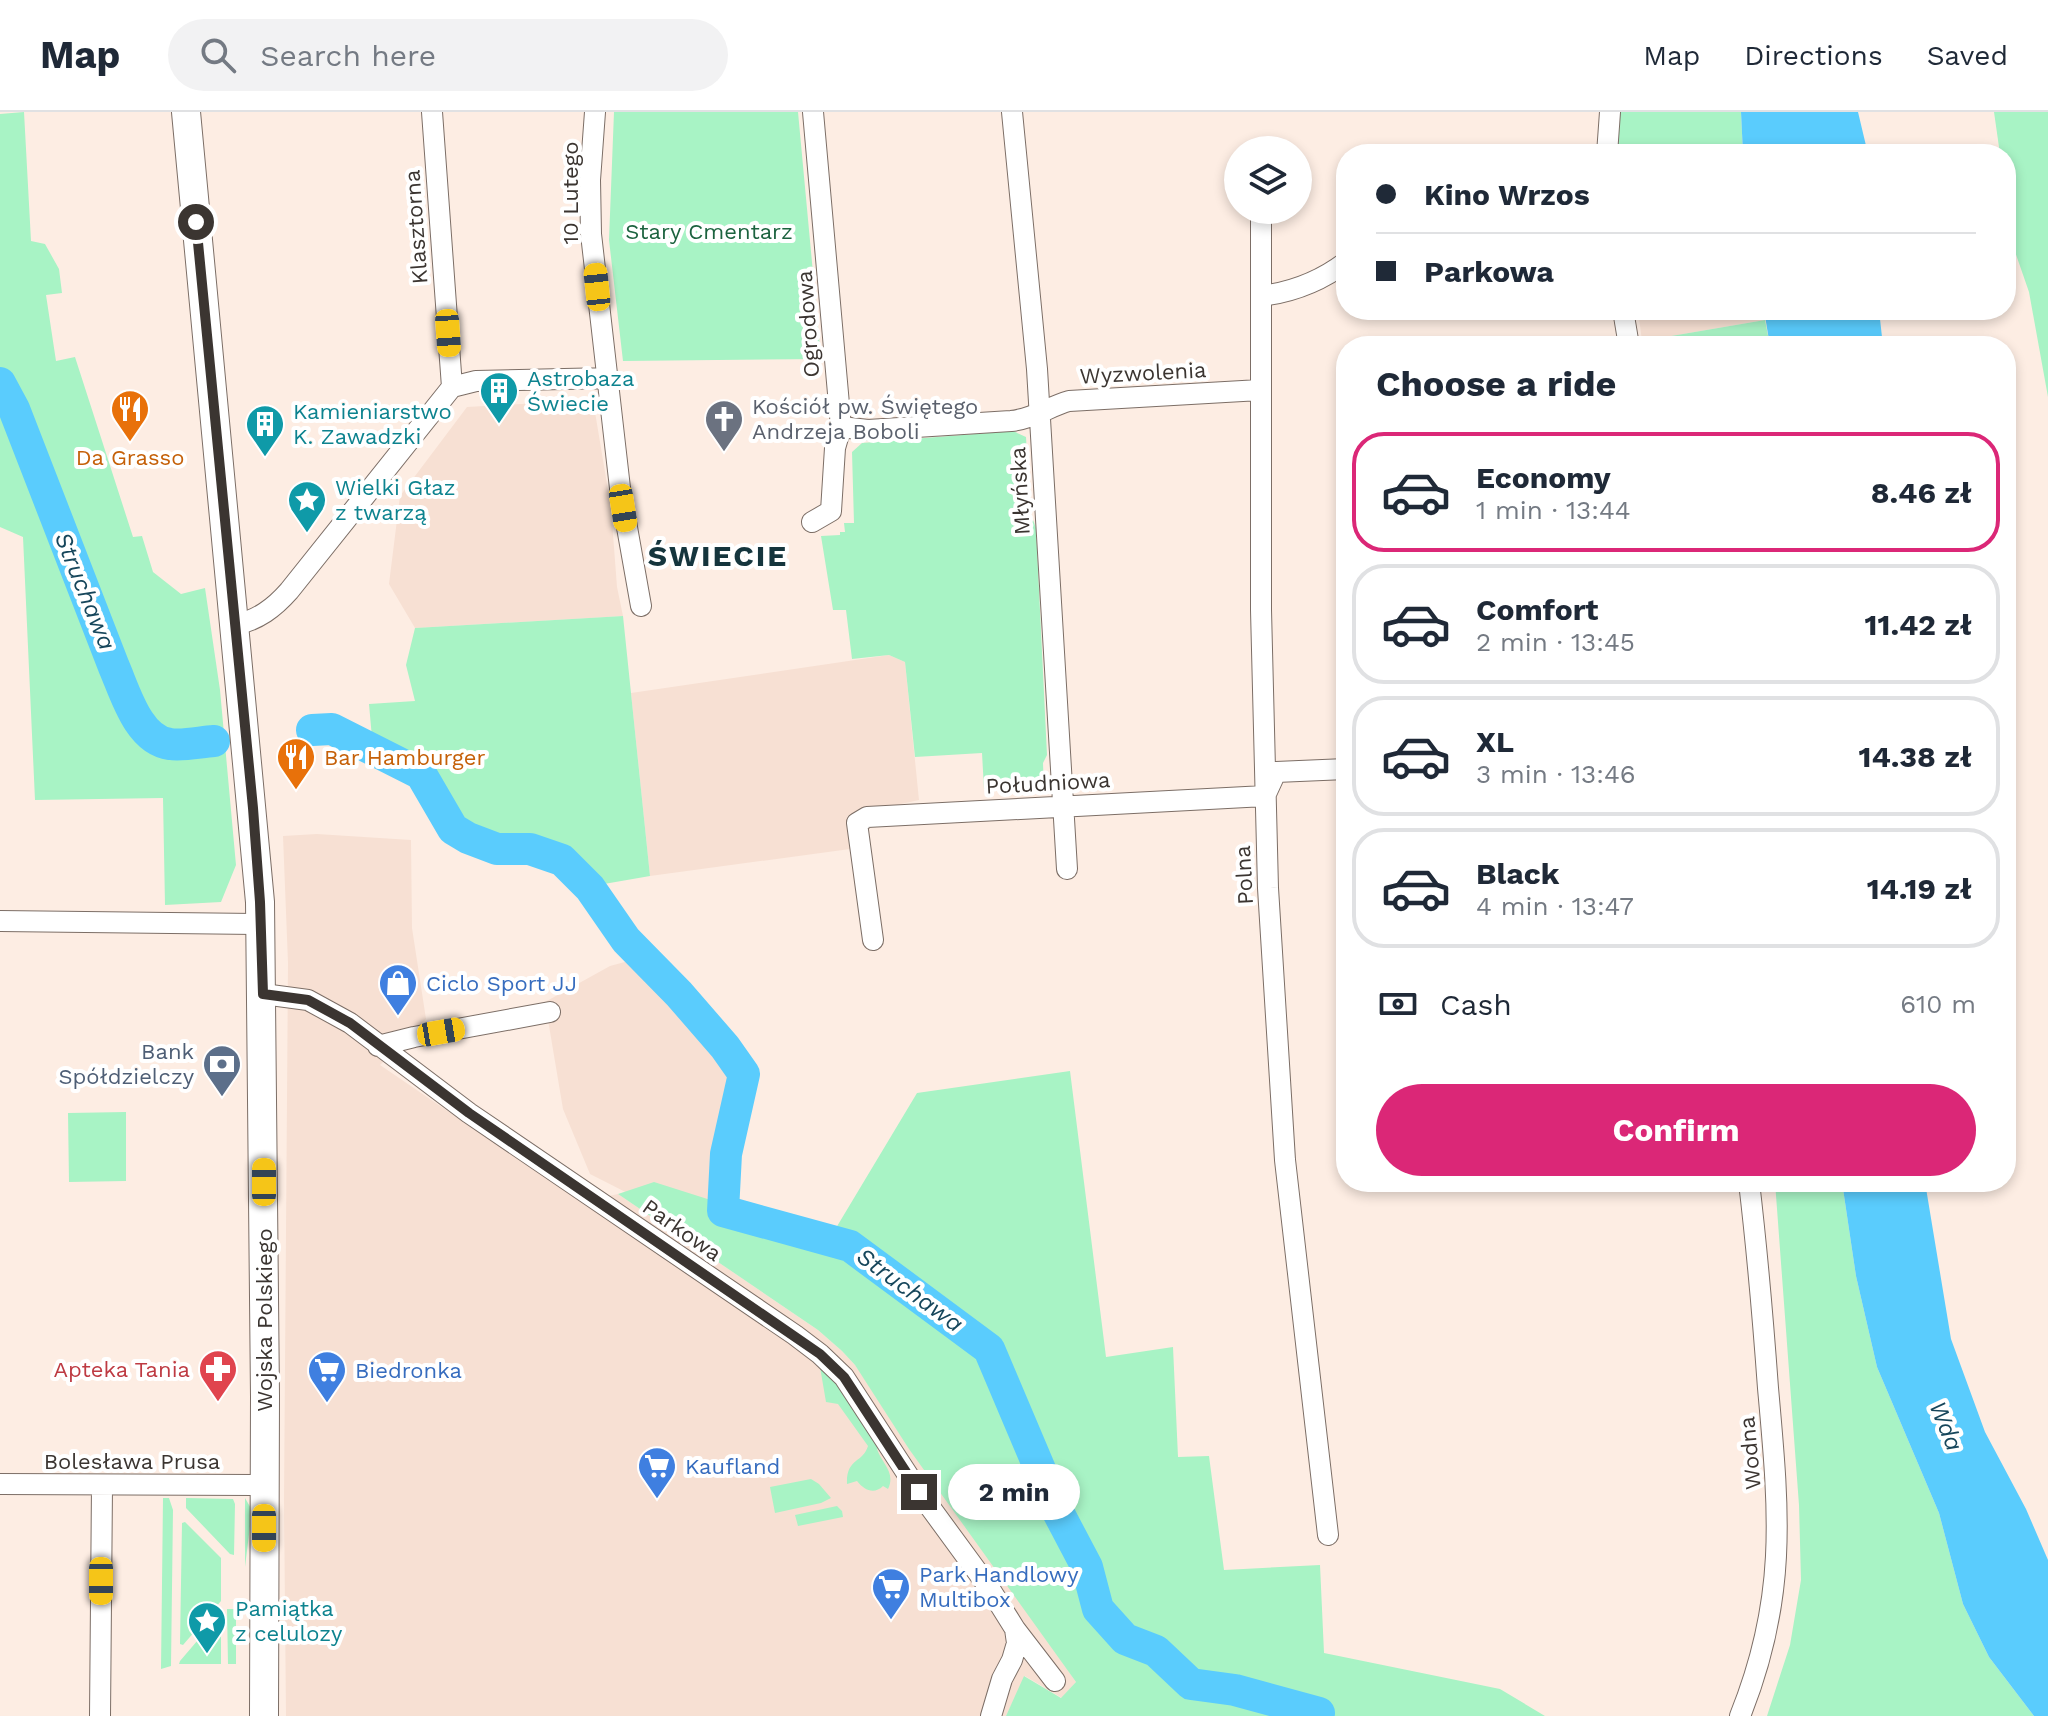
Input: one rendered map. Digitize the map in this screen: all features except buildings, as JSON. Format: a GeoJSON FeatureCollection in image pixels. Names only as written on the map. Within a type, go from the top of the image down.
{"type":"FeatureCollection","features":[{"type":"Feature","properties":{"kind":"street","name":"Wojska Polskiego"},"geometry":{"type":"LineString","coordinates":[[186,112],[261,924],[264,1716]]}},
{"type":"Feature","properties":{"kind":"street","name":"Klasztorna"},"geometry":{"type":"LineString","coordinates":[[432,112],[452,387]]}},
{"type":"Feature","properties":{"kind":"street","name":"10 Lutego"},"geometry":{"type":"LineString","coordinates":[[595,112],[590,180],[591,234],[620,488],[641,606]]}},
{"type":"Feature","properties":{"kind":"street","name":"Ogrodowa"},"geometry":{"type":"LineString","coordinates":[[812,522],[831,511],[835,448],[841,427],[813,112]]}},
{"type":"Feature","properties":{"kind":"street","name":"Młyńska"},"geometry":{"type":"LineString","coordinates":[[1012,112],[1039,414],[1067,869]]}},
{"type":"Feature","properties":{"kind":"street"},"geometry":{"type":"LineString","coordinates":[[1608,144],[1610,112]]}},
{"type":"Feature","properties":{"kind":"street","name":"Polna"},"geometry":{"type":"LineString","coordinates":[[1261,224],[1265,796],[1282,1123],[1328,1535]]}},
{"type":"Feature","properties":{"kind":"street"},"geometry":{"type":"LineString","coordinates":[[1261,296],[1300,288],[1336,270]]}},
{"type":"Feature","properties":{"kind":"street"},"geometry":{"type":"LineString","coordinates":[[235,625],[262,615],[279,602],[452,387],[476,381],[609,378]]}},
{"type":"Feature","properties":{"kind":"street","name":"Wyzwolenia"},"geometry":{"type":"LineString","coordinates":[[841,427],[868,430],[1011,421],[1026,419],[1069,401],[1260,390]]}},
{"type":"Feature","properties":{"kind":"street"},"geometry":{"type":"LineString","coordinates":[[1265,796],[1276,772],[1336,769]]}},
{"type":"Feature","properties":{"kind":"street","name":"Południowa"},"geometry":{"type":"LineString","coordinates":[[873,940],[857,823],[867,817],[1265,796]]}},
{"type":"Feature","properties":{"kind":"street"},"geometry":{"type":"LineString","coordinates":[[0,921],[261,924]]}},
{"type":"Feature","properties":{"kind":"street","name":"Parkowa"},"geometry":{"type":"LineString","coordinates":[[263,994],[300,998],[350,1023],[469,1113],[820,1354],[844,1377],[919,1492],[1055,1681]]}},
{"type":"Feature","properties":{"kind":"street"},"geometry":{"type":"LineString","coordinates":[[378,1046],[550,1012]]}},
{"type":"Feature","properties":{"kind":"street","name":"Wodna"},"geometry":{"type":"LineString","coordinates":[[1740,1716],[1765,1640],[1773,1604],[1778,1512],[1750,1192]]}},
{"type":"Feature","properties":{"kind":"street","name":"Bolesława Prusa"},"geometry":{"type":"LineString","coordinates":[[0,1484],[264,1485]]}},
{"type":"Feature","properties":{"kind":"street"},"geometry":{"type":"LineString","coordinates":[[100,1716],[102,1486]]}},
{"type":"Feature","properties":{"kind":"street"},"geometry":{"type":"LineString","coordinates":[[991,1716],[1014,1651],[1015,1629]]}},
{"type":"Feature","properties":{"kind":"shaded area"},"geometry":{"type":"Polygon","coordinates":[[[1639,320],[1765,320],[1671,336],[1641,336],[1639,320]]]}},
{"type":"Feature","properties":{"kind":"shaded area"},"geometry":{"type":"Polygon","coordinates":[[[593,400],[611,508],[617,587],[623,616],[415,628],[389,584],[400,496],[467,407],[593,400]]]}},
{"type":"Feature","properties":{"kind":"shaded area"},"geometry":{"type":"Polygon","coordinates":[[[889,655],[905,662],[919,800],[847,816],[850,849],[650,876],[631,693],[889,655]]]}},
{"type":"Feature","properties":{"kind":"shaded area"},"geometry":{"type":"Polygon","coordinates":[[[317,834],[411,840],[412,928],[426,1019],[380,1065],[581,1202],[618,1194],[818,1330],[842,1351],[855,1365],[1076,1682],[1062,1698],[1025,1676],[1006,1716],[286,1716],[284,1501],[288,963],[283,836],[317,834]]]}},
{"type":"Feature","properties":{"kind":"shaded area"},"geometry":{"type":"Polygon","coordinates":[[[632,960],[684,1008],[738,1078],[714,1212],[651,1205],[590,1174],[563,1109],[545,1002],[610,966],[632,960]]]}},
{"type":"Feature","properties":{"kind":"green space"},"geometry":{"type":"Polygon","coordinates":[[[24,112],[31,241],[45,244],[59,269],[62,293],[46,295],[56,361],[75,357],[133,537],[142,536],[153,572],[181,594],[205,588],[220,690],[236,865],[221,902],[165,905],[163,798],[35,800],[23,537],[0,527],[0,114],[24,112]]]}},
{"type":"Feature","properties":{"kind":"green space","name":"Stary Cmentarz"},"geometry":{"type":"Polygon","coordinates":[[[614,112],[798,112],[821,359],[623,361],[609,240],[614,112]]]}},
{"type":"Feature","properties":{"kind":"green space"},"geometry":{"type":"Polygon","coordinates":[[[1619,112],[1741,112],[1743,144],[1616,144],[1619,112]]]}},
{"type":"Feature","properties":{"kind":"green space"},"geometry":{"type":"Polygon","coordinates":[[[1994,112],[2048,112],[2048,397],[2029,292],[2016,255],[2016,144],[1999,144],[1994,112]]]}},
{"type":"Feature","properties":{"kind":"green space"},"geometry":{"type":"Polygon","coordinates":[[[1765,320],[1768,336],[1671,336],[1765,320]]]}},
{"type":"Feature","properties":{"kind":"green space"},"geometry":{"type":"Polygon","coordinates":[[[1013,431],[1026,437],[1030,512],[1036,528],[1047,755],[1043,763],[1044,793],[1037,793],[1036,787],[984,789],[982,753],[915,757],[905,662],[889,655],[852,659],[846,610],[833,610],[821,536],[840,535],[840,532],[845,532],[844,523],[854,523],[852,452],[862,443],[1013,431]]]}},
{"type":"Feature","properties":{"kind":"green space"},"geometry":{"type":"Polygon","coordinates":[[[623,616],[650,876],[604,884],[563,852],[467,824],[428,769],[372,738],[369,704],[415,701],[406,665],[415,628],[623,616]]]}},
{"type":"Feature","properties":{"kind":"green space"},"geometry":{"type":"Polygon","coordinates":[[[1070,1071],[1106,1357],[1173,1347],[1178,1457],[1209,1456],[1224,1570],[1320,1565],[1324,1653],[1500,1689],[1545,1716],[1006,1716],[1024,1676],[1061,1698],[1076,1682],[909,1449],[855,1365],[818,1330],[618,1194],[654,1182],[830,1238],[917,1093],[1070,1071]]]}},
{"type":"Feature","properties":{"kind":"green space"},"geometry":{"type":"Polygon","coordinates":[[[126,1112],[126,1181],[69,1182],[68,1113],[126,1112]]]}},
{"type":"Feature","properties":{"kind":"green space"},"geometry":{"type":"Polygon","coordinates":[[[1776,1192],[1843,1192],[1856,1276],[1877,1367],[1939,1513],[1963,1604],[1989,1657],[2034,1716],[1767,1716],[1790,1645],[1801,1580],[1799,1505],[1776,1192]]]}},
{"type":"Feature","properties":{"kind":"green space"},"geometry":{"type":"Polygon","coordinates":[[[820,1367],[835,1380],[881,1447],[877,1449],[889,1473],[888,1489],[883,1486],[869,1490],[857,1481],[847,1484],[849,1469],[868,1446],[838,1404],[826,1402],[820,1367]]]}},
{"type":"Feature","properties":{"kind":"green space"},"geometry":{"type":"Polygon","coordinates":[[[811,1479],[831,1498],[775,1513],[770,1487],[811,1479]]]}},
{"type":"Feature","properties":{"kind":"green space"},"geometry":{"type":"Polygon","coordinates":[[[163,1498],[169,1498],[173,1510],[171,1666],[161,1669],[163,1498]]]}},
{"type":"Feature","properties":{"kind":"green space"},"geometry":{"type":"Polygon","coordinates":[[[186,1498],[233,1499],[234,1555],[186,1508],[186,1498]]]}},
{"type":"Feature","properties":{"kind":"green space"},"geometry":{"type":"Polygon","coordinates":[[[245,1498],[252,1510],[245,1567],[245,1498]]]}},
{"type":"Feature","properties":{"kind":"green space"},"geometry":{"type":"Polygon","coordinates":[[[837,1506],[843,1517],[798,1526],[795,1515],[837,1506]]]}},
{"type":"Feature","properties":{"kind":"green space"},"geometry":{"type":"Polygon","coordinates":[[[185,1522],[221,1558],[221,1601],[183,1645],[180,1644],[182,1523],[185,1522]]]}},
{"type":"Feature","properties":{"kind":"green space"},"geometry":{"type":"Polygon","coordinates":[[[227,1609],[236,1609],[236,1664],[228,1664],[227,1609]]]}},
{"type":"Feature","properties":{"kind":"green space"},"geometry":{"type":"Polygon","coordinates":[[[221,1613],[221,1664],[179,1664],[180,1661],[221,1613]]]}},
{"type":"Feature","properties":{"kind":"water"},"geometry":{"type":"Polygon","coordinates":[[[1741,112],[1858,112],[1866,144],[1743,144],[1741,112]]]}},
{"type":"Feature","properties":{"kind":"water"},"geometry":{"type":"Polygon","coordinates":[[[1766,320],[1880,320],[1882,336],[1768,336],[1766,320]]]}},
{"type":"Feature","properties":{"kind":"water","name":"Wda"},"geometry":{"type":"Polygon","coordinates":[[[1843,1192],[1927,1192],[1951,1339],[1985,1432],[2026,1509],[2048,1560],[2048,1716],[2034,1716],[1989,1657],[1963,1604],[1939,1513],[1877,1367],[1856,1276],[1843,1192]]]}},
{"type":"Feature","properties":{"kind":"waterway","name":"Struchawa"},"geometry":{"type":"LineString","coordinates":[[0,383],[14,409],[134,713],[149,734],[159,741],[170,744],[214,741]]}},
{"type":"Feature","properties":{"kind":"waterway","name":"Struchawa"},"geometry":{"type":"LineString","coordinates":[[312,730],[332,729],[421,774],[453,829],[468,838],[497,849],[530,849],[562,860],[590,888],[626,940],[679,994],[744,1074],[726,1154],[723,1211],[850,1246],[989,1349],[1058,1512],[1087,1567],[1098,1609],[1125,1639],[1156,1651],[1191,1684],[1235,1690],[1319,1713]]}},
{"type":"Feature","properties":{"kind":"place","name":"Astrobaza Świecie"},"geometry":{"type":"Point","coordinates":[499,425]}},
{"type":"Feature","properties":{"kind":"place","name":"Da Grasso"},"geometry":{"type":"Point","coordinates":[130,443]}},
{"type":"Feature","properties":{"kind":"place","name":"Kościół pw. Świętego Andrzeja Boboli"},"geometry":{"type":"Point","coordinates":[724,453]}},
{"type":"Feature","properties":{"kind":"place","name":"Kamieniarstwo K. Zawadzki"},"geometry":{"type":"Point","coordinates":[265,458]}},
{"type":"Feature","properties":{"kind":"place","name":"Wielki Głaz z twarzą"},"geometry":{"type":"Point","coordinates":[307,534]}},
{"type":"Feature","properties":{"kind":"place","name":"Bar Hamburger"},"geometry":{"type":"Point","coordinates":[296,791]}},
{"type":"Feature","properties":{"kind":"place","name":"Ciclo Sport JJ"},"geometry":{"type":"Point","coordinates":[398,1017]}},
{"type":"Feature","properties":{"kind":"place","name":"Bank Spółdzielczy"},"geometry":{"type":"Point","coordinates":[222,1098]}},
{"type":"Feature","properties":{"kind":"place","name":"Apteka Tania"},"geometry":{"type":"Point","coordinates":[218,1403]}},
{"type":"Feature","properties":{"kind":"place","name":"Biedronka"},"geometry":{"type":"Point","coordinates":[327,1404]}},
{"type":"Feature","properties":{"kind":"place","name":"Kaufland"},"geometry":{"type":"Point","coordinates":[657,1500]}},
{"type":"Feature","properties":{"kind":"place","name":"Park Handlowy Multibox"},"geometry":{"type":"Point","coordinates":[891,1621]}},
{"type":"Feature","properties":{"kind":"place","name":"Pamiątka z celulozy"},"geometry":{"type":"Point","coordinates":[207,1655]}},
{"type":"Feature","properties":{"kind":"district","name":"ŚWIECIE"},"geometry":{"type":"Point","coordinates":[718,555]}},
{"type":"Feature","properties":{"kind":"route"},"geometry":{"type":"LineString","coordinates":[[196,222],[253,808],[263,994],[308,1000],[350,1023],[469,1113],[795,1335],[844,1377],[919,1492]]}}]}
